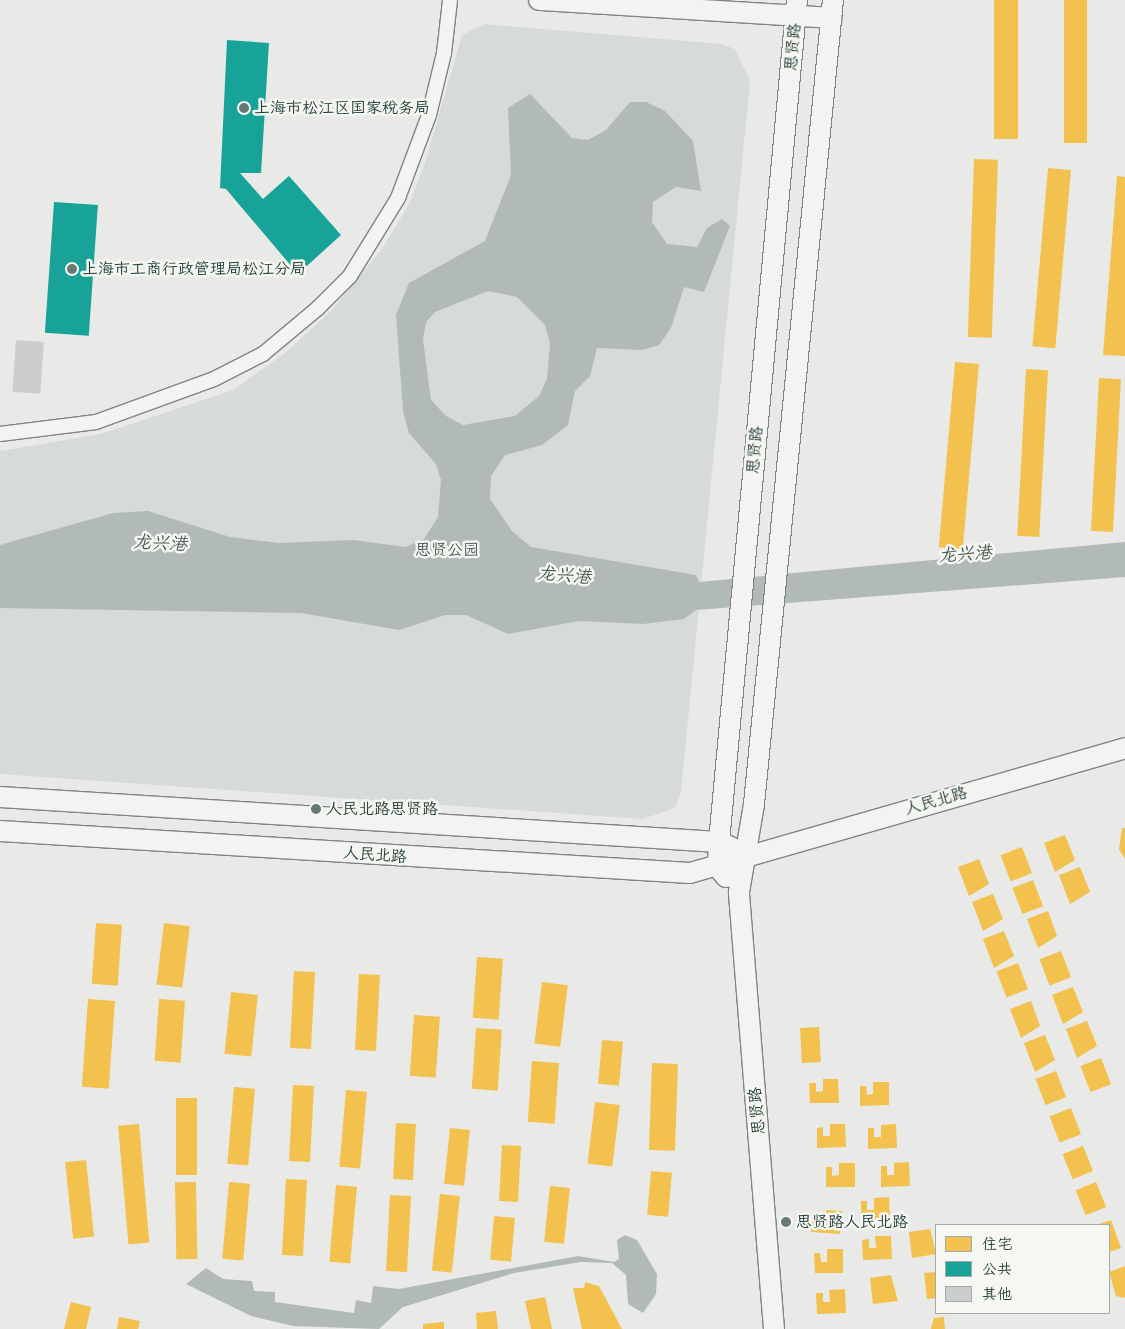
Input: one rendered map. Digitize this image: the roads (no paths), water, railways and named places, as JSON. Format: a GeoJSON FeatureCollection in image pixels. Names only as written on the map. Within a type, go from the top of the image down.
{"type":"FeatureCollection","features":[{"type":"Feature","properties":{"kind":"main road"},"geometry":{"type":"LineString","coordinates":[[539,0],[832,9]]}},
{"type":"Feature","properties":{"kind":"main road","name":"思贤路"},"geometry":{"type":"LineString","coordinates":[[718,867],[796,8]]}},
{"type":"Feature","properties":{"kind":"main road","name":"思贤路"},"geometry":{"type":"LineString","coordinates":[[774,1329],[739,892],[747,854],[773,610],[832,9]]}},
{"type":"Feature","properties":{"kind":"main road","name":"人民北路"},"geometry":{"type":"LineString","coordinates":[[0,831],[680,872],[718,867],[747,854],[1125,748]]}},
{"type":"Feature","properties":{"kind":"main road","name":"人民北路"},"geometry":{"type":"LineString","coordinates":[[0,797],[719,842],[747,854]]}},
{"type":"Feature","properties":{"kind":"main road"},"geometry":{"type":"LineString","coordinates":[[718,867],[739,892]]}},
{"type":"Feature","properties":{"kind":"street"},"geometry":{"type":"LineString","coordinates":[[0,434],[96,422],[214,379],[263,354],[318,308],[350,276],[398,198],[428,116],[444,53],[450,0]]}},
{"type":"Feature","properties":{"kind":"water","name":"龙兴港"},"geometry":{"type":"Polygon","coordinates":[[[530,94],[572,138],[588,140],[606,130],[630,102],[646,102],[665,111],[693,141],[701,191],[676,187],[653,202],[652,222],[667,244],[697,247],[707,228],[722,219],[730,226],[704,292],[684,287],[671,328],[659,345],[643,350],[597,348],[590,376],[575,391],[568,425],[542,445],[505,455],[491,476],[490,499],[512,531],[531,547],[696,575],[699,582],[1125,542],[1125,577],[696,610],[684,619],[643,624],[579,621],[508,634],[466,615],[445,615],[399,630],[301,613],[0,608],[0,545],[113,513],[148,511],[230,537],[279,543],[354,540],[405,547],[424,539],[438,517],[441,480],[436,464],[409,433],[403,411],[396,315],[409,283],[485,241],[511,175],[508,108],[530,94]],[[488,291],[435,312],[426,322],[423,339],[431,400],[446,416],[463,425],[515,416],[539,396],[547,379],[550,343],[545,325],[517,297],[488,291]]]}},
{"type":"Feature","properties":{"kind":"water"},"geometry":{"type":"Polygon","coordinates":[[[625,1235],[637,1240],[657,1274],[656,1294],[643,1313],[628,1304],[626,1275],[612,1263],[581,1262],[514,1273],[403,1307],[379,1329],[293,1326],[251,1316],[186,1284],[206,1268],[223,1279],[252,1281],[254,1291],[275,1292],[275,1302],[354,1313],[356,1300],[371,1303],[373,1286],[399,1289],[578,1256],[614,1262],[619,1259],[617,1240],[625,1235]]]}},
{"type":"Feature","properties":{"kind":"place","name":"上海市松江区国家税务局"},"geometry":{"type":"Point","coordinates":[244,108]}},
{"type":"Feature","properties":{"kind":"place","name":"上海市工商行政管理局松江分局"},"geometry":{"type":"Point","coordinates":[72,269]}},
{"type":"Feature","properties":{"kind":"place","name":"人民北路思贤路"},"geometry":{"type":"Point","coordinates":[316,809]}},
{"type":"Feature","properties":{"kind":"place","name":"思贤路人民北路"},"geometry":{"type":"Point","coordinates":[786,1222]}},
{"type":"Feature","properties":{"kind":"park label","name":"思贤公园"},"geometry":{"type":"Point","coordinates":[447,550]}}]}
